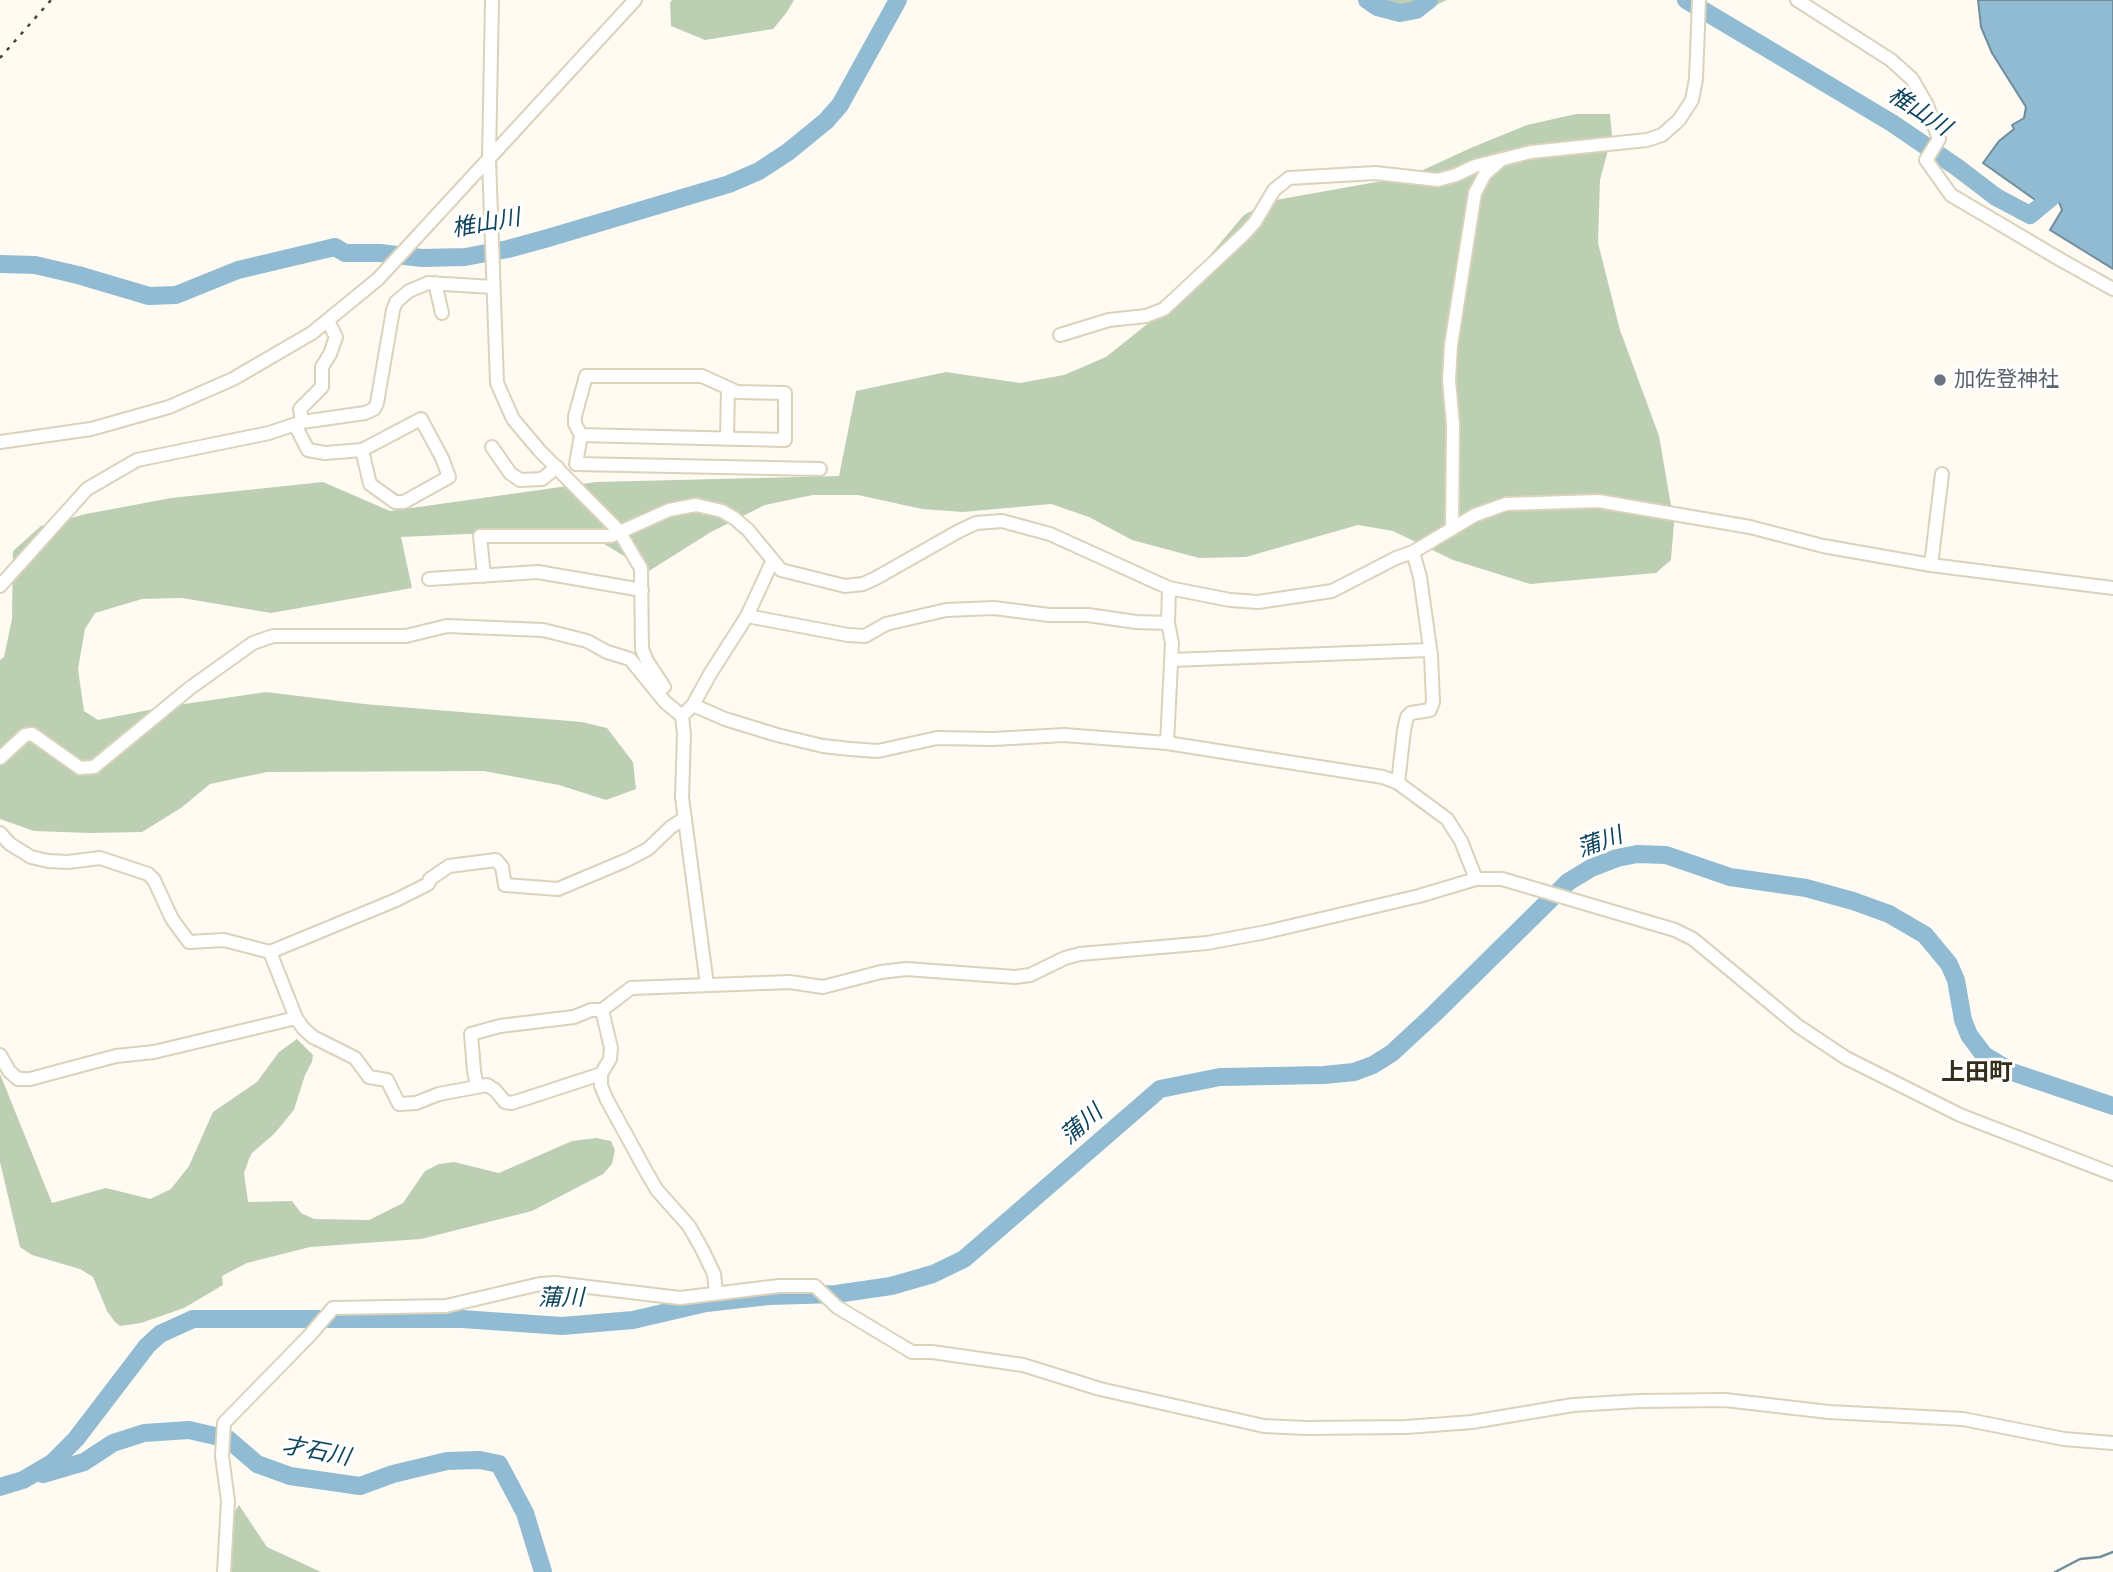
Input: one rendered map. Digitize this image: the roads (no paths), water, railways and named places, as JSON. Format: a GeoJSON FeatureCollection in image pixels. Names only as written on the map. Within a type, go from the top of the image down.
{"type":"FeatureCollection","features":[{"type":"Feature","properties":{"kind":"street"},"geometry":{"type":"LineString","coordinates":[[492,0],[489,159],[496,371],[501,395],[513,419],[619,531],[641,568],[642,649],[652,670],[682,716],[682,797],[707,985]]}},
{"type":"Feature","properties":{"kind":"street"},"geometry":{"type":"LineString","coordinates":[[0,442],[91,429],[169,407],[254,369],[328,321],[378,279],[635,0]]}},
{"type":"Feature","properties":{"kind":"street"},"geometry":{"type":"LineString","coordinates":[[1060,335],[1108,320],[1146,316],[1164,309],[1244,234],[1255,222],[1274,190],[1289,178],[1375,173],[1438,180],[1475,166],[1531,152],[1647,140],[1661,135],[1679,120],[1692,100],[1696,79],[1699,0]]}},
{"type":"Feature","properties":{"kind":"street"},"geometry":{"type":"LineString","coordinates":[[1797,0],[1904,71],[1927,105],[1939,139],[1926,160],[1951,195],[2113,289]]}},
{"type":"Feature","properties":{"kind":"street"},"geometry":{"type":"LineString","coordinates":[[1452,529],[1453,425],[1449,380],[1451,345],[1475,194],[1485,174],[1503,159]]}},
{"type":"Feature","properties":{"kind":"street"},"geometry":{"type":"LineString","coordinates":[[0,586],[88,489],[130,463],[374,409],[396,302],[419,286],[435,283],[493,284]]}},
{"type":"Feature","properties":{"kind":"street"},"geometry":{"type":"LineString","coordinates":[[435,283],[442,313]]}},
{"type":"Feature","properties":{"kind":"street"},"geometry":{"type":"LineString","coordinates":[[328,321],[336,337],[322,367],[322,387],[300,410],[299,424],[308,450],[325,453],[362,450],[421,419],[449,477],[404,502],[395,502],[370,484],[362,450]]}},
{"type":"Feature","properties":{"kind":"street"},"geometry":{"type":"LineString","coordinates":[[576,464],[581,435],[575,424],[575,416],[586,376],[702,376],[737,392],[785,393],[785,440],[581,435]]}},
{"type":"Feature","properties":{"kind":"street"},"geometry":{"type":"LineString","coordinates":[[727,439],[728,388]]}},
{"type":"Feature","properties":{"kind":"street"},"geometry":{"type":"LineString","coordinates":[[492,447],[510,473],[520,480],[542,479],[576,464],[820,469]]}},
{"type":"Feature","properties":{"kind":"street"},"geometry":{"type":"LineString","coordinates":[[1931,565],[1942,474]]}},
{"type":"Feature","properties":{"kind":"street"},"geometry":{"type":"LineString","coordinates":[[484,576],[481,536],[611,536],[669,510],[696,505],[708,506],[734,518],[748,530],[781,570],[845,586],[863,584],[976,523],[1002,521],[1050,534],[1169,588],[1230,600],[1258,602],[1332,591],[1413,552],[1475,515],[1506,504],[1598,501],[1750,527],[1822,546],[1931,565],[2113,588]]}},
{"type":"Feature","properties":{"kind":"street"},"geometry":{"type":"LineString","coordinates":[[1398,783],[1407,717],[1412,713],[1430,710],[1434,685],[1420,577],[1413,552]]}},
{"type":"Feature","properties":{"kind":"street"},"geometry":{"type":"LineString","coordinates":[[682,716],[694,705],[747,615],[772,562]]}},
{"type":"Feature","properties":{"kind":"street"},"geometry":{"type":"LineString","coordinates":[[429,579],[538,572],[642,590]]}},
{"type":"Feature","properties":{"kind":"street"},"geometry":{"type":"LineString","coordinates":[[1167,743],[1172,643],[1168,623],[1169,588]]}},
{"type":"Feature","properties":{"kind":"street"},"geometry":{"type":"LineString","coordinates":[[747,615],[768,621],[865,636],[886,624],[946,610],[994,608],[1049,615],[1088,615],[1136,622],[1168,623]]}},
{"type":"Feature","properties":{"kind":"street"},"geometry":{"type":"LineString","coordinates":[[0,758],[25,735],[32,733],[80,768],[94,767],[190,688],[253,643],[273,636],[406,636],[447,626],[543,630],[587,641],[607,652],[630,659],[665,702],[682,716]]}},
{"type":"Feature","properties":{"kind":"street"},"geometry":{"type":"LineString","coordinates":[[1171,660],[1429,650]]}},
{"type":"Feature","properties":{"kind":"street"},"geometry":{"type":"LineString","coordinates":[[694,705],[726,719],[777,735],[850,749],[878,751],[937,738],[993,739],[1064,735],[1167,743],[1383,777],[1398,783],[1447,819],[1461,841],[1476,879]]}},
{"type":"Feature","properties":{"kind":"street"},"geometry":{"type":"LineString","coordinates":[[0,833],[10,844],[31,857],[68,862],[100,858],[148,874],[154,880],[172,919],[189,942],[224,940],[270,952],[396,900],[428,884],[430,879],[456,864],[496,860],[502,867],[505,884],[558,889],[648,849],[685,818]]}},
{"type":"Feature","properties":{"kind":"street"},"geometry":{"type":"LineString","coordinates":[[477,1086],[471,1034],[500,1026],[574,1017],[591,1010],[603,1010],[631,988],[790,982],[823,987],[881,972],[906,969],[1014,977],[1030,975],[1065,958],[1080,954],[1207,943],[1266,932],[1476,879],[1502,879],[1675,930],[1693,939],[1798,1026],[1846,1058],[1960,1115],[2113,1174]]}},
{"type":"Feature","properties":{"kind":"street"},"geometry":{"type":"LineString","coordinates":[[270,952],[296,1018],[313,1037],[355,1058],[369,1077],[387,1080],[399,1104],[416,1103],[439,1094],[487,1085],[505,1102],[512,1103],[601,1074]]}},
{"type":"Feature","properties":{"kind":"street"},"geometry":{"type":"LineString","coordinates":[[603,1010],[611,1048],[610,1059],[601,1074],[601,1086],[657,1190],[681,1215],[702,1249],[714,1274],[716,1292]]}},
{"type":"Feature","properties":{"kind":"street"},"geometry":{"type":"LineString","coordinates":[[0,1055],[9,1071],[18,1079],[30,1079],[116,1056],[165,1049],[296,1018]]}},
{"type":"Feature","properties":{"kind":"street"},"geometry":{"type":"LineString","coordinates":[[224,1572],[228,1501],[222,1456],[224,1423],[333,1308],[430,1308],[514,1289],[555,1283],[670,1298],[779,1286],[815,1286],[837,1307],[912,1352],[942,1353],[1023,1366],[1100,1389],[1264,1426],[1406,1427],[1472,1423],[1573,1405],[1726,1400],[1829,1412],[1963,1419],[2064,1439],[2113,1443]]}},
{"type":"Feature","properties":{"kind":"water"},"geometry":{"type":"Polygon","coordinates":[[[1978,0],[2113,0],[2113,269],[2050,230],[2062,210],[2059,202],[2055,201],[2048,209],[1983,163],[1999,141],[2014,129],[2012,125],[2024,118],[2026,107],[1992,53],[1981,27],[1978,0]]]}},
{"type":"Feature","properties":{"kind":"waterway","name":"椎山川"},"geometry":{"type":"LineString","coordinates":[[0,264],[35,265],[149,296],[176,295],[238,270],[335,247],[345,253],[380,253],[422,258],[465,257],[548,238],[729,184],[759,171],[788,152],[826,121],[840,105],[898,0]]}},
{"type":"Feature","properties":{"kind":"waterway","name":"椎山川"},"geometry":{"type":"LineString","coordinates":[[1367,0],[1377,7],[1400,13],[1416,10],[1429,0]]}},
{"type":"Feature","properties":{"kind":"waterway","name":"椎山川"},"geometry":{"type":"LineString","coordinates":[[1686,0],[1892,123],[1996,197],[2030,215],[2059,191]]}},
{"type":"Feature","properties":{"kind":"waterway","name":"蒲川"},"geometry":{"type":"LineString","coordinates":[[0,1487],[23,1480],[52,1463],[76,1439],[147,1346],[160,1334],[193,1319],[462,1319],[562,1326],[633,1320],[706,1303],[769,1296],[836,1294],[891,1286],[933,1274],[964,1259],[1160,1089],[1220,1077],[1324,1075],[1354,1072],[1373,1065],[1392,1053],[1433,1015],[1568,882],[1591,868],[1637,854],[1666,855],[1730,877],[1806,888],[1889,914],[1925,935],[1949,964],[1956,980],[1963,1020],[1969,1035],[1984,1055],[2012,1072],[2113,1106]]}},
{"type":"Feature","properties":{"kind":"waterway","name":"才石川"},"geometry":{"type":"LineString","coordinates":[[43,1474],[84,1462],[113,1443],[144,1433],[189,1430],[228,1439],[257,1464],[290,1476],[360,1486],[393,1474],[447,1461],[480,1460],[499,1464],[525,1513],[543,1572]]}},
{"type":"Feature","properties":{"kind":"waterway"},"geometry":{"type":"LineString","coordinates":[[2055,1572],[2080,1559],[2100,1557],[2113,1552]]}},
{"type":"Feature","properties":{"kind":"railway"},"geometry":{"type":"LineString","coordinates":[[0,58],[51,0]]}},
{"type":"Feature","properties":{"kind":"place","name":"加佐登神社"},"geometry":{"type":"Point","coordinates":[1940,380]}},
{"type":"Feature","properties":{"kind":"district","name":"上田町"},"geometry":{"type":"Point","coordinates":[1977,1073]}}]}
